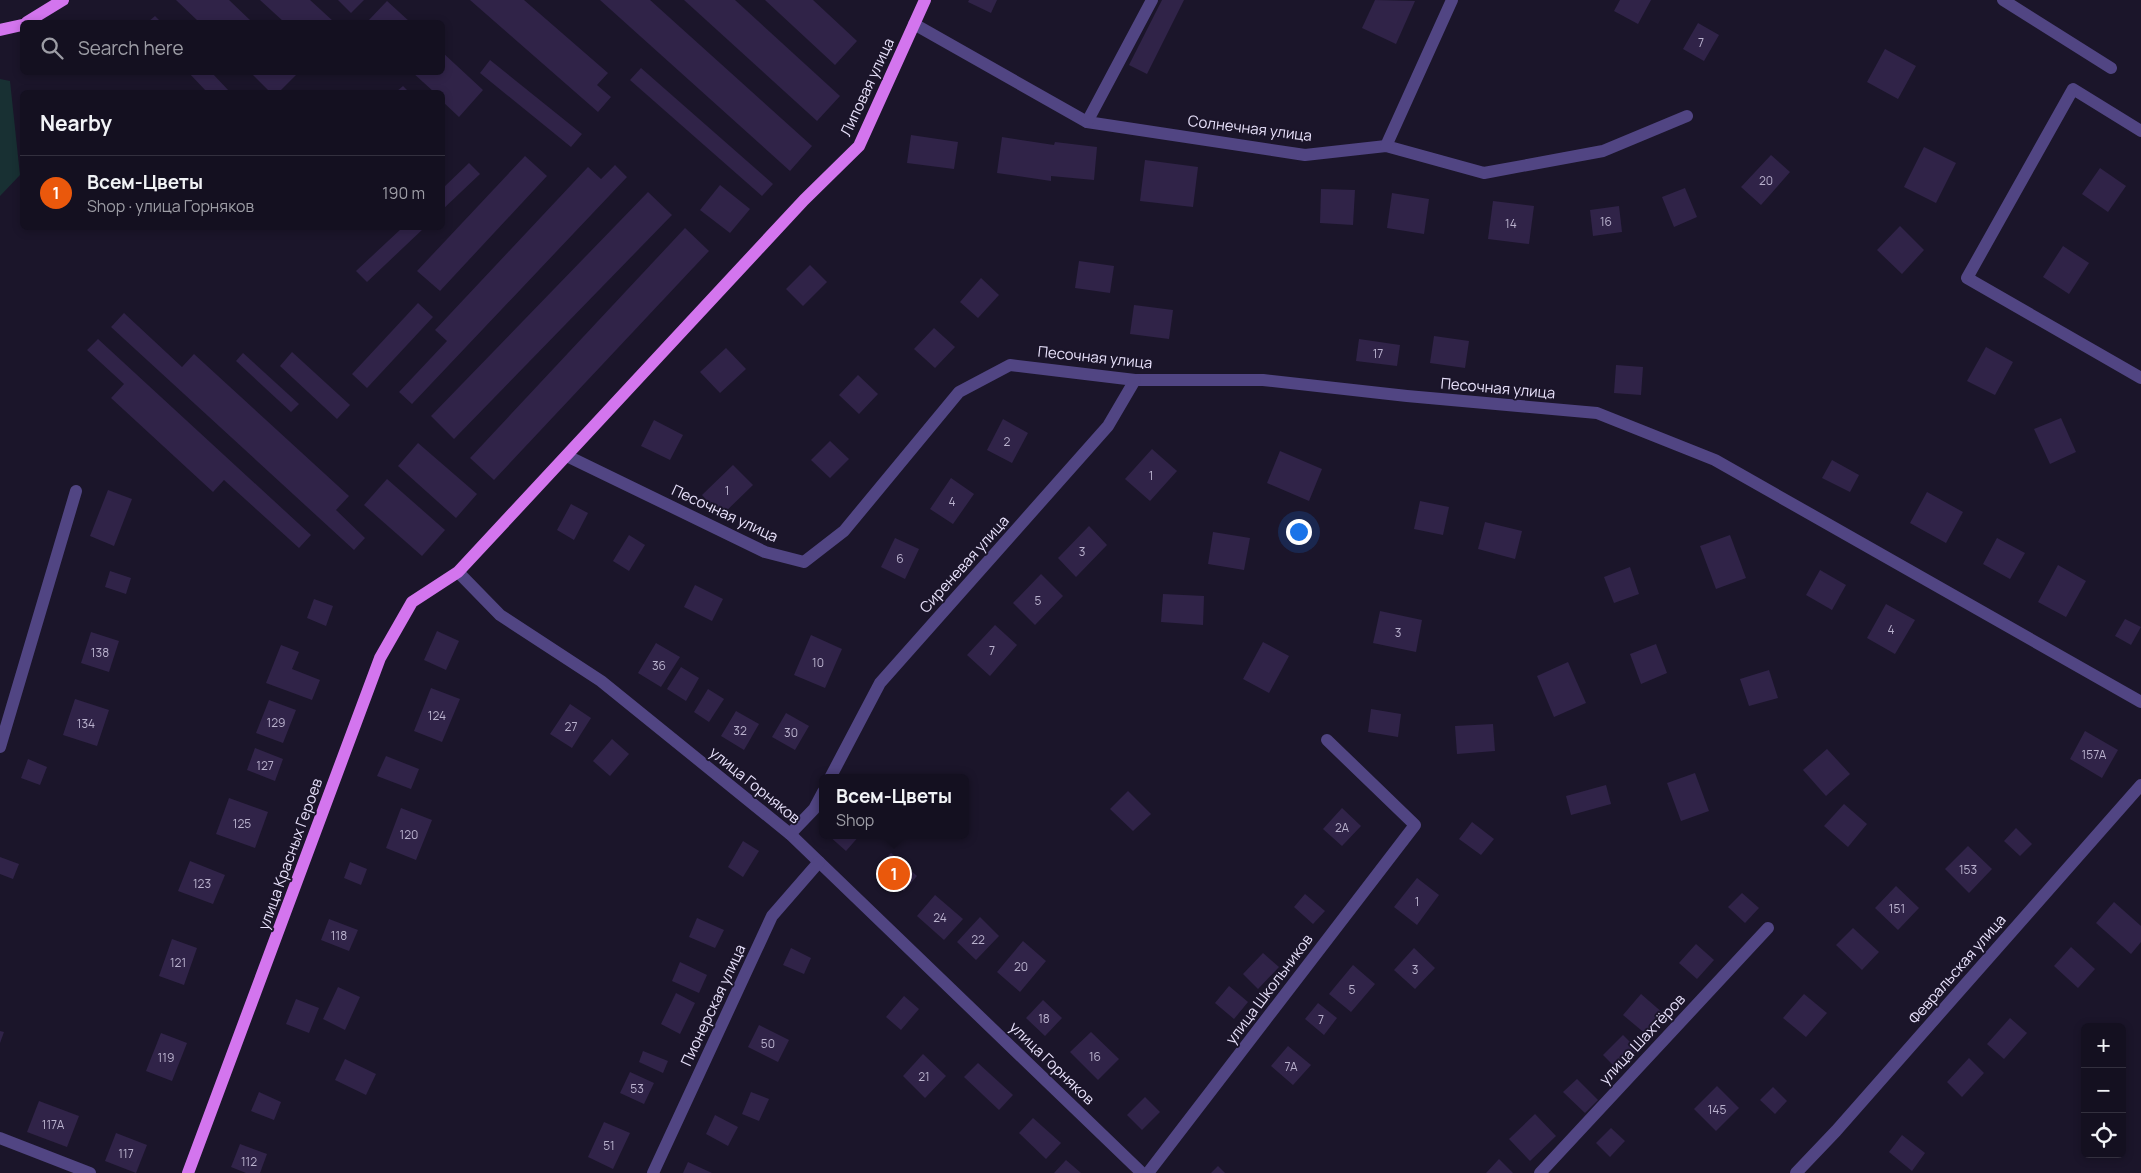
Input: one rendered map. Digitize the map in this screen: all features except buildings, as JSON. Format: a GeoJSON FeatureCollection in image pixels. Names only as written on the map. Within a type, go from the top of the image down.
{"type":"FeatureCollection","features":[{"type":"Feature","properties":{"kind":"main road"},"geometry":{"type":"LineString","coordinates":[[31,20],[63,0]]}},
{"type":"Feature","properties":{"kind":"main road","name":"Липовая улица"},"geometry":{"type":"LineString","coordinates":[[567,456],[804,200],[859,146],[925,0]]}},
{"type":"Feature","properties":{"kind":"main road"},"geometry":{"type":"LineString","coordinates":[[0,30],[20,25]]}},
{"type":"Feature","properties":{"kind":"main road","name":"улица Красных Героев"},"geometry":{"type":"LineString","coordinates":[[188,1173],[380,658],[412,602],[458,572],[567,456]]}},
{"type":"Feature","properties":{"kind":"street"},"geometry":{"type":"LineString","coordinates":[[1087,122],[1152,0]]}},
{"type":"Feature","properties":{"kind":"street"},"geometry":{"type":"LineString","coordinates":[[1386,146],[1452,0]]}},
{"type":"Feature","properties":{"kind":"street"},"geometry":{"type":"LineString","coordinates":[[2003,0],[2111,68]]}},
{"type":"Feature","properties":{"kind":"street","name":"Солнечная улица"},"geometry":{"type":"LineString","coordinates":[[914,24],[1087,122],[1306,154],[1386,146],[1484,173],[1603,151],[1687,116]]}},
{"type":"Feature","properties":{"kind":"street"},"geometry":{"type":"LineString","coordinates":[[2141,131],[2072,89],[1967,278],[2141,378]]}},
{"type":"Feature","properties":{"kind":"street","name":"Песочная улица"},"geometry":{"type":"LineString","coordinates":[[567,456],[765,552],[804,562],[844,531],[959,392],[1010,365],[1135,380],[1263,380],[1407,396],[1597,413],[1715,460],[2141,702]]}},
{"type":"Feature","properties":{"kind":"street","name":"Сиреневая улица"},"geometry":{"type":"LineString","coordinates":[[832,774],[880,683],[1108,426],[1135,380]]}},
{"type":"Feature","properties":{"kind":"street"},"geometry":{"type":"LineString","coordinates":[[0,747],[76,491]]}},
{"type":"Feature","properties":{"kind":"street","name":"улица Горняков"},"geometry":{"type":"LineString","coordinates":[[458,572],[500,614],[601,681],[790,834],[1142,1173]]}},
{"type":"Feature","properties":{"kind":"street","name":"улица Школьников"},"geometry":{"type":"LineString","coordinates":[[1148,1173],[1415,825],[1327,740]]}},
{"type":"Feature","properties":{"kind":"street","name":"Февральская улица"},"geometry":{"type":"LineString","coordinates":[[1796,1173],[1836,1131],[2141,785]]}},
{"type":"Feature","properties":{"kind":"street"},"geometry":{"type":"LineString","coordinates":[[790,834],[814,809],[819,800]]}},
{"type":"Feature","properties":{"kind":"street","name":"Пионерская улица"},"geometry":{"type":"LineString","coordinates":[[652,1173],[772,916],[819,862]]}},
{"type":"Feature","properties":{"kind":"street","name":"улица Шахтёров"},"geometry":{"type":"LineString","coordinates":[[1540,1173],[1768,928]]}},
{"type":"Feature","properties":{"kind":"street"},"geometry":{"type":"LineString","coordinates":[[0,1138],[90,1173]]}},
{"type":"Feature","properties":{"kind":"green space"},"geometry":{"type":"Polygon","coordinates":[[[0,79],[10,81],[20,175],[0,196],[0,79]]]}},
{"type":"Feature","properties":{"kind":"place","name":"Всем-Цветы"},"geometry":{"type":"Point","coordinates":[894,874]}}]}
